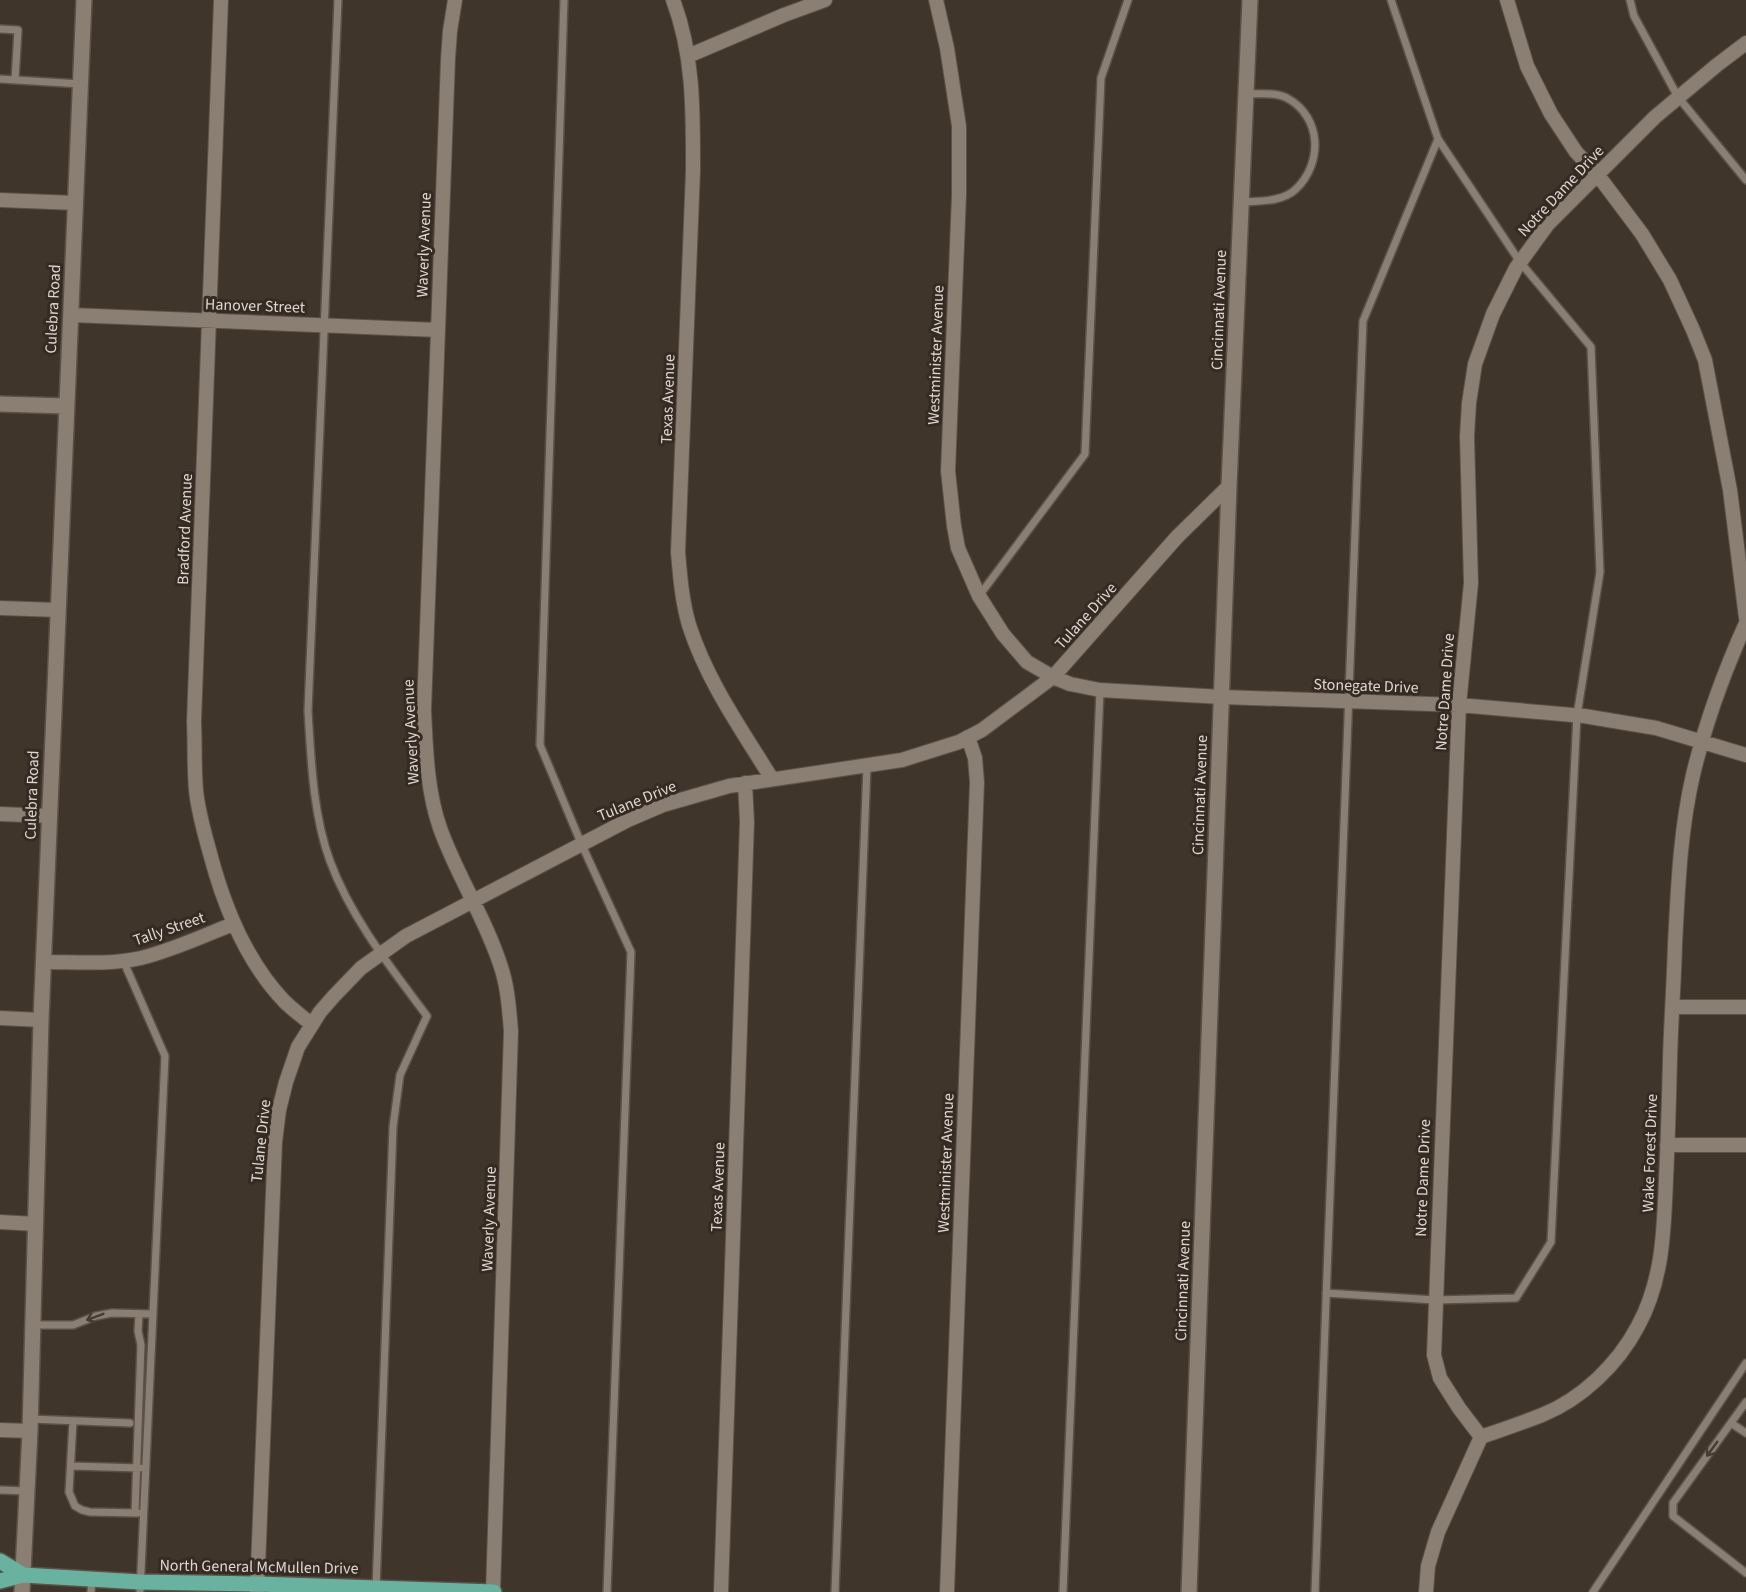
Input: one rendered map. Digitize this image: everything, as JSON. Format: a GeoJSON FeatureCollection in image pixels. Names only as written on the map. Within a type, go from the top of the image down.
{"type":"FeatureCollection","features":[{"type":"Feature","properties":{"kind":"main road","name":"North General McMullen Drive"},"geometry":{"type":"LineString","coordinates":[[0,1561],[23,1575],[92,1586],[494,1592]]}},
{"type":"Feature","properties":{"kind":"main road","name":"North General McMullen Drive"},"geometry":{"type":"LineString","coordinates":[[0,1581],[23,1575]]}},
{"type":"Feature","properties":{"kind":"street","name":"Culebra Road"},"geometry":{"type":"LineString","coordinates":[[22,1592],[30,1425],[41,1020],[84,0]]}},
{"type":"Feature","properties":{"kind":"street","name":"Bradford Avenue"},"geometry":{"type":"LineString","coordinates":[[221,0],[194,710],[196,790],[203,828],[233,924],[246,950],[271,985],[285,1002],[312,1024]]}},
{"type":"Feature","properties":{"kind":"street","name":"Waverly Avenue"},"geometry":{"type":"LineString","coordinates":[[455,0],[448,59],[425,656],[426,747],[431,793],[440,828],[490,938],[501,968],[508,998],[511,1030],[494,1592]]}},
{"type":"Feature","properties":{"kind":"street","name":"Texas Avenue"},"geometry":{"type":"LineString","coordinates":[[673,0],[680,18],[691,80],[693,171],[678,552],[681,585],[689,623],[714,687],[772,779]]}},
{"type":"Feature","properties":{"kind":"street"},"geometry":{"type":"LineString","coordinates":[[688,56],[802,4],[825,0]]}},
{"type":"Feature","properties":{"kind":"street","name":"Westminister Avenue"},"geometry":{"type":"LineString","coordinates":[[936,0],[947,48],[958,126],[959,195],[948,471],[954,526],[958,548],[979,596],[1003,634],[1027,662],[1053,677]]}},
{"type":"Feature","properties":{"kind":"street","name":"Cincinnati Avenue"},"geometry":{"type":"LineString","coordinates":[[1189,1592],[1229,486],[1250,0]]}},
{"type":"Feature","properties":{"kind":"street"},"geometry":{"type":"LineString","coordinates":[[1506,0],[1527,66],[1551,114],[1576,152],[1597,174],[1642,234],[1670,280],[1705,360],[1730,490],[1746,618]]}},
{"type":"Feature","properties":{"kind":"street","name":"Notre Dame Drive"},"geometry":{"type":"LineString","coordinates":[[1481,1437],[1440,1378],[1434,1355],[1459,705],[1471,583],[1467,436],[1475,364],[1493,314],[1520,262],[1548,224],[1655,117],[1746,43]]}},
{"type":"Feature","properties":{"kind":"street"},"geometry":{"type":"LineString","coordinates":[[0,200],[76,203]]}},
{"type":"Feature","properties":{"kind":"street","name":"Hanover Street"},"geometry":{"type":"LineString","coordinates":[[70,315],[438,330]]}},
{"type":"Feature","properties":{"kind":"street"},"geometry":{"type":"LineString","coordinates":[[0,404],[66,406]]}},
{"type":"Feature","properties":{"kind":"street","name":"Tulane Drive"},"geometry":{"type":"LineString","coordinates":[[257,1588],[275,1142],[279,1110],[298,1047],[312,1024],[334,996],[361,968],[406,936],[581,843],[663,805],[729,786],[902,760],[936,750],[982,730],[1053,677],[1177,537],[1229,486]]}},
{"type":"Feature","properties":{"kind":"street"},"geometry":{"type":"LineString","coordinates":[[0,608],[58,610]]}},
{"type":"Feature","properties":{"kind":"street","name":"Wake Forest Drive"},"geometry":{"type":"LineString","coordinates":[[1481,1437],[1543,1415],[1580,1393],[1612,1363],[1637,1328],[1647,1309],[1660,1267],[1664,1233],[1682,839],[1702,742],[1746,623]]}},
{"type":"Feature","properties":{"kind":"street","name":"Stonegate Drive"},"geometry":{"type":"LineString","coordinates":[[1053,677],[1085,688],[1100,690],[1222,697],[1459,705],[1577,715],[1656,728],[1746,755]]}},
{"type":"Feature","properties":{"kind":"street","name":"Westminister Avenue"},"geometry":{"type":"LineString","coordinates":[[947,1592],[977,782],[975,758],[968,737]]}},
{"type":"Feature","properties":{"kind":"street","name":"Texas Avenue"},"geometry":{"type":"LineString","coordinates":[[721,1592],[747,822],[745,783]]}},
{"type":"Feature","properties":{"kind":"street"},"geometry":{"type":"LineString","coordinates":[[0,814],[50,816]]}},
{"type":"Feature","properties":{"kind":"street","name":"Tally Street"},"geometry":{"type":"LineString","coordinates":[[44,962],[91,963],[123,960],[164,951],[233,924]]}},
{"type":"Feature","properties":{"kind":"street"},"geometry":{"type":"LineString","coordinates":[[1673,1007],[1746,1007]]}},
{"type":"Feature","properties":{"kind":"street"},"geometry":{"type":"LineString","coordinates":[[0,1018],[41,1020]]}},
{"type":"Feature","properties":{"kind":"street"},"geometry":{"type":"LineString","coordinates":[[1667,1146],[1746,1145]]}},
{"type":"Feature","properties":{"kind":"street"},"geometry":{"type":"LineString","coordinates":[[0,1222],[36,1224]]}},
{"type":"Feature","properties":{"kind":"street"},"geometry":{"type":"LineString","coordinates":[[0,1430],[30,1425]]}},
{"type":"Feature","properties":{"kind":"street"},"geometry":{"type":"LineString","coordinates":[[1426,1592],[1428,1566],[1437,1532],[1481,1437]]}},
{"type":"Feature","properties":{"kind":"lane"},"geometry":{"type":"LineString","coordinates":[[338,0],[308,711],[311,762],[317,807],[329,860],[356,916],[427,1016],[400,1075],[393,1127],[376,1590]]}},
{"type":"Feature","properties":{"kind":"lane"},"geometry":{"type":"LineString","coordinates":[[564,0],[540,745],[581,843],[631,952],[607,1592]]}},
{"type":"Feature","properties":{"kind":"lane"},"geometry":{"type":"LineString","coordinates":[[979,596],[1085,454],[1101,78],[1128,0]]}},
{"type":"Feature","properties":{"kind":"lane"},"geometry":{"type":"LineString","coordinates":[[1326,1293],[1435,1300],[1516,1298],[1551,1242],[1577,715],[1600,572],[1591,347],[1520,262],[1438,140],[1391,0]]}},
{"type":"Feature","properties":{"kind":"lane"},"geometry":{"type":"LineString","coordinates":[[1630,0],[1634,16],[1678,97],[1746,180]]}},
{"type":"Feature","properties":{"kind":"lane"},"geometry":{"type":"LineString","coordinates":[[0,29],[18,30],[15,80]]}},
{"type":"Feature","properties":{"kind":"lane"},"geometry":{"type":"LineString","coordinates":[[0,79],[81,84]]}},
{"type":"Feature","properties":{"kind":"lane"},"geometry":{"type":"LineString","coordinates":[[1242,202],[1271,200],[1295,190],[1309,167],[1314,152],[1315,138],[1312,124],[1306,114],[1286,98],[1274,94],[1246,94]]}},
{"type":"Feature","properties":{"kind":"lane"},"geometry":{"type":"LineString","coordinates":[[1315,1592],[1363,321],[1438,140]]}},
{"type":"Feature","properties":{"kind":"lane"},"geometry":{"type":"LineString","coordinates":[[1063,1592],[1100,690]]}},
{"type":"Feature","properties":{"kind":"lane"},"geometry":{"type":"LineString","coordinates":[[835,1592],[867,766]]}},
{"type":"Feature","properties":{"kind":"lane"},"geometry":{"type":"LineString","coordinates":[[123,960],[165,1056],[140,1587]]}},
{"type":"Feature","properties":{"kind":"lane"},"geometry":{"type":"LineString","coordinates":[[32,1325],[73,1325],[105,1314],[153,1314]]}},
{"type":"Feature","properties":{"kind":"lane"},"geometry":{"type":"LineString","coordinates":[[135,1513],[141,1345],[138,1331],[139,1314]]}},
{"type":"Feature","properties":{"kind":"lane"},"geometry":{"type":"LineString","coordinates":[[1593,1592],[1746,1363]]}},
{"type":"Feature","properties":{"kind":"lane"},"geometry":{"type":"LineString","coordinates":[[1746,1402],[1673,1503],[1673,1515],[1746,1573]]}},
{"type":"Feature","properties":{"kind":"lane"},"geometry":{"type":"LineString","coordinates":[[73,1421],[69,1492],[75,1506],[90,1512],[144,1513]]}},
{"type":"Feature","properties":{"kind":"lane"},"geometry":{"type":"LineString","coordinates":[[30,1425],[73,1421],[129,1423]]}},
{"type":"Feature","properties":{"kind":"lane"},"geometry":{"type":"LineString","coordinates":[[1731,1423],[1746,1433]]}},
{"type":"Feature","properties":{"kind":"lane"},"geometry":{"type":"LineString","coordinates":[[71,1466],[146,1468]]}},
{"type":"Feature","properties":{"kind":"lane"},"geometry":{"type":"LineString","coordinates":[[0,1490],[27,1491]]}}]}
